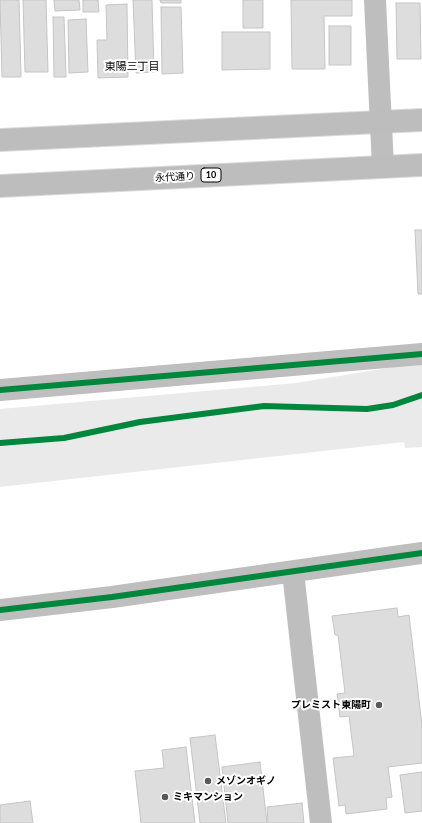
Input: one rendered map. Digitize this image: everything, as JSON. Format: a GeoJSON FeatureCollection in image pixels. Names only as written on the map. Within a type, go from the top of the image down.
{"type":"FeatureCollection","features":[{"type":"Feature","properties":{"kind":"main road"},"geometry":{"type":"LineString","coordinates":[[0,140],[422,120]]}},
{"type":"Feature","properties":{"kind":"main road","name":"永代通り"},"geometry":{"type":"LineString","coordinates":[[0,186],[422,165]]}},
{"type":"Feature","properties":{"kind":"street"},"geometry":{"type":"LineString","coordinates":[[375,0],[383,167]]}},
{"type":"Feature","properties":{"kind":"street"},"geometry":{"type":"LineString","coordinates":[[0,390],[422,354]]}},
{"type":"Feature","properties":{"kind":"street"},"geometry":{"type":"LineString","coordinates":[[0,610],[112,597],[422,553]]}},
{"type":"Feature","properties":{"kind":"street"},"geometry":{"type":"LineString","coordinates":[[293,572],[321,823]]}},
{"type":"Feature","properties":{"kind":"shaded area"},"geometry":{"type":"Polygon","coordinates":[[[422,364],[422,447],[405,448],[404,442],[0,487],[0,409],[296,383],[406,365],[422,364]]]}},
{"type":"Feature","properties":{"kind":"building"},"geometry":{"type":"Polygon","coordinates":[[[0,0],[19,0],[21,77],[2,77],[0,0]]]}},
{"type":"Feature","properties":{"kind":"building"},"geometry":{"type":"Polygon","coordinates":[[[23,0],[46,0],[48,72],[25,72],[23,0]]]}},
{"type":"Feature","properties":{"kind":"building"},"geometry":{"type":"Polygon","coordinates":[[[54,0],[79,0],[80,10],[55,11],[54,0]]]}},
{"type":"Feature","properties":{"kind":"building"},"geometry":{"type":"Polygon","coordinates":[[[83,0],[98,0],[99,12],[83,12],[83,0]]]}},
{"type":"Feature","properties":{"kind":"building"},"geometry":{"type":"Polygon","coordinates":[[[133,0],[152,0],[154,72],[136,73],[133,0]]]}},
{"type":"Feature","properties":{"kind":"building"},"geometry":{"type":"Polygon","coordinates":[[[160,0],[181,0],[181,3],[161,3],[160,0]]]}},
{"type":"Feature","properties":{"kind":"building"},"geometry":{"type":"Polygon","coordinates":[[[243,0],[263,0],[263,28],[243,28],[243,0]]]}},
{"type":"Feature","properties":{"kind":"building"},"geometry":{"type":"Polygon","coordinates":[[[291,0],[352,0],[352,16],[324,16],[325,69],[292,69],[291,0]]]}},
{"type":"Feature","properties":{"kind":"building"},"geometry":{"type":"Polygon","coordinates":[[[396,3],[420,3],[421,59],[397,59],[396,3]]]}},
{"type":"Feature","properties":{"kind":"building"},"geometry":{"type":"Polygon","coordinates":[[[127,4],[128,77],[98,78],[97,40],[107,40],[106,5],[127,4]]]}},
{"type":"Feature","properties":{"kind":"building"},"geometry":{"type":"Polygon","coordinates":[[[161,7],[181,7],[183,73],[162,74],[161,7]]]}},
{"type":"Feature","properties":{"kind":"building"},"geometry":{"type":"Polygon","coordinates":[[[53,17],[64,17],[66,77],[54,77],[53,17]]]}},
{"type":"Feature","properties":{"kind":"building"},"geometry":{"type":"Polygon","coordinates":[[[86,19],[88,72],[69,73],[68,20],[86,19]]]}},
{"type":"Feature","properties":{"kind":"building"},"geometry":{"type":"Polygon","coordinates":[[[329,26],[351,26],[351,65],[329,65],[329,26]]]}},
{"type":"Feature","properties":{"kind":"building"},"geometry":{"type":"Polygon","coordinates":[[[222,32],[270,32],[270,69],[222,70],[222,32]]]}},
{"type":"Feature","properties":{"kind":"building"},"geometry":{"type":"Polygon","coordinates":[[[415,230],[422,230],[422,294],[418,294],[415,230]]]}},
{"type":"Feature","properties":{"kind":"building","name":"プレミスト東陽町"},"geometry":{"type":"Polygon","coordinates":[[[397,608],[398,617],[409,615],[422,725],[422,763],[388,767],[392,797],[386,798],[387,809],[346,814],[345,805],[339,806],[333,758],[354,756],[349,716],[340,717],[337,694],[345,693],[338,635],[335,635],[332,616],[397,608]]]}},
{"type":"Feature","properties":{"kind":"building","name":"メゾンオギノ"},"geometry":{"type":"Polygon","coordinates":[[[215,735],[226,823],[200,823],[190,738],[215,735]]]}},
{"type":"Feature","properties":{"kind":"building","name":"ミキマンション"},"geometry":{"type":"Polygon","coordinates":[[[186,747],[195,823],[141,823],[135,771],[164,768],[162,750],[186,747]]]}},
{"type":"Feature","properties":{"kind":"building"},"geometry":{"type":"Polygon","coordinates":[[[260,762],[267,823],[228,823],[222,767],[260,762]]]}},
{"type":"Feature","properties":{"kind":"building"},"geometry":{"type":"Polygon","coordinates":[[[422,772],[422,811],[405,813],[400,775],[422,772]]]}},
{"type":"Feature","properties":{"kind":"building"},"geometry":{"type":"Polygon","coordinates":[[[30,801],[33,823],[0,823],[0,805],[30,801]]]}},
{"type":"Feature","properties":{"kind":"building"},"geometry":{"type":"Polygon","coordinates":[[[302,803],[304,823],[268,823],[267,807],[302,803]]]}},
{"type":"Feature","properties":{"kind":"cycle path"},"geometry":{"type":"LineString","coordinates":[[0,390],[422,354]]}},
{"type":"Feature","properties":{"kind":"cycle path"},"geometry":{"type":"LineString","coordinates":[[0,443],[64,438],[140,422],[264,406],[367,409],[393,405],[422,395]]}},
{"type":"Feature","properties":{"kind":"cycle path"},"geometry":{"type":"LineString","coordinates":[[0,610],[112,597],[422,553]]}},
{"type":"Feature","properties":{"kind":"place","name":"プレミスト東陽町"},"geometry":{"type":"Point","coordinates":[379,705]}},
{"type":"Feature","properties":{"kind":"place","name":"メゾンオギノ"},"geometry":{"type":"Point","coordinates":[208,781]}},
{"type":"Feature","properties":{"kind":"place","name":"ミキマンション"},"geometry":{"type":"Point","coordinates":[165,797]}},
{"type":"Feature","properties":{"kind":"district","name":"東陽三丁目"},"geometry":{"type":"Point","coordinates":[132,66]}}]}
